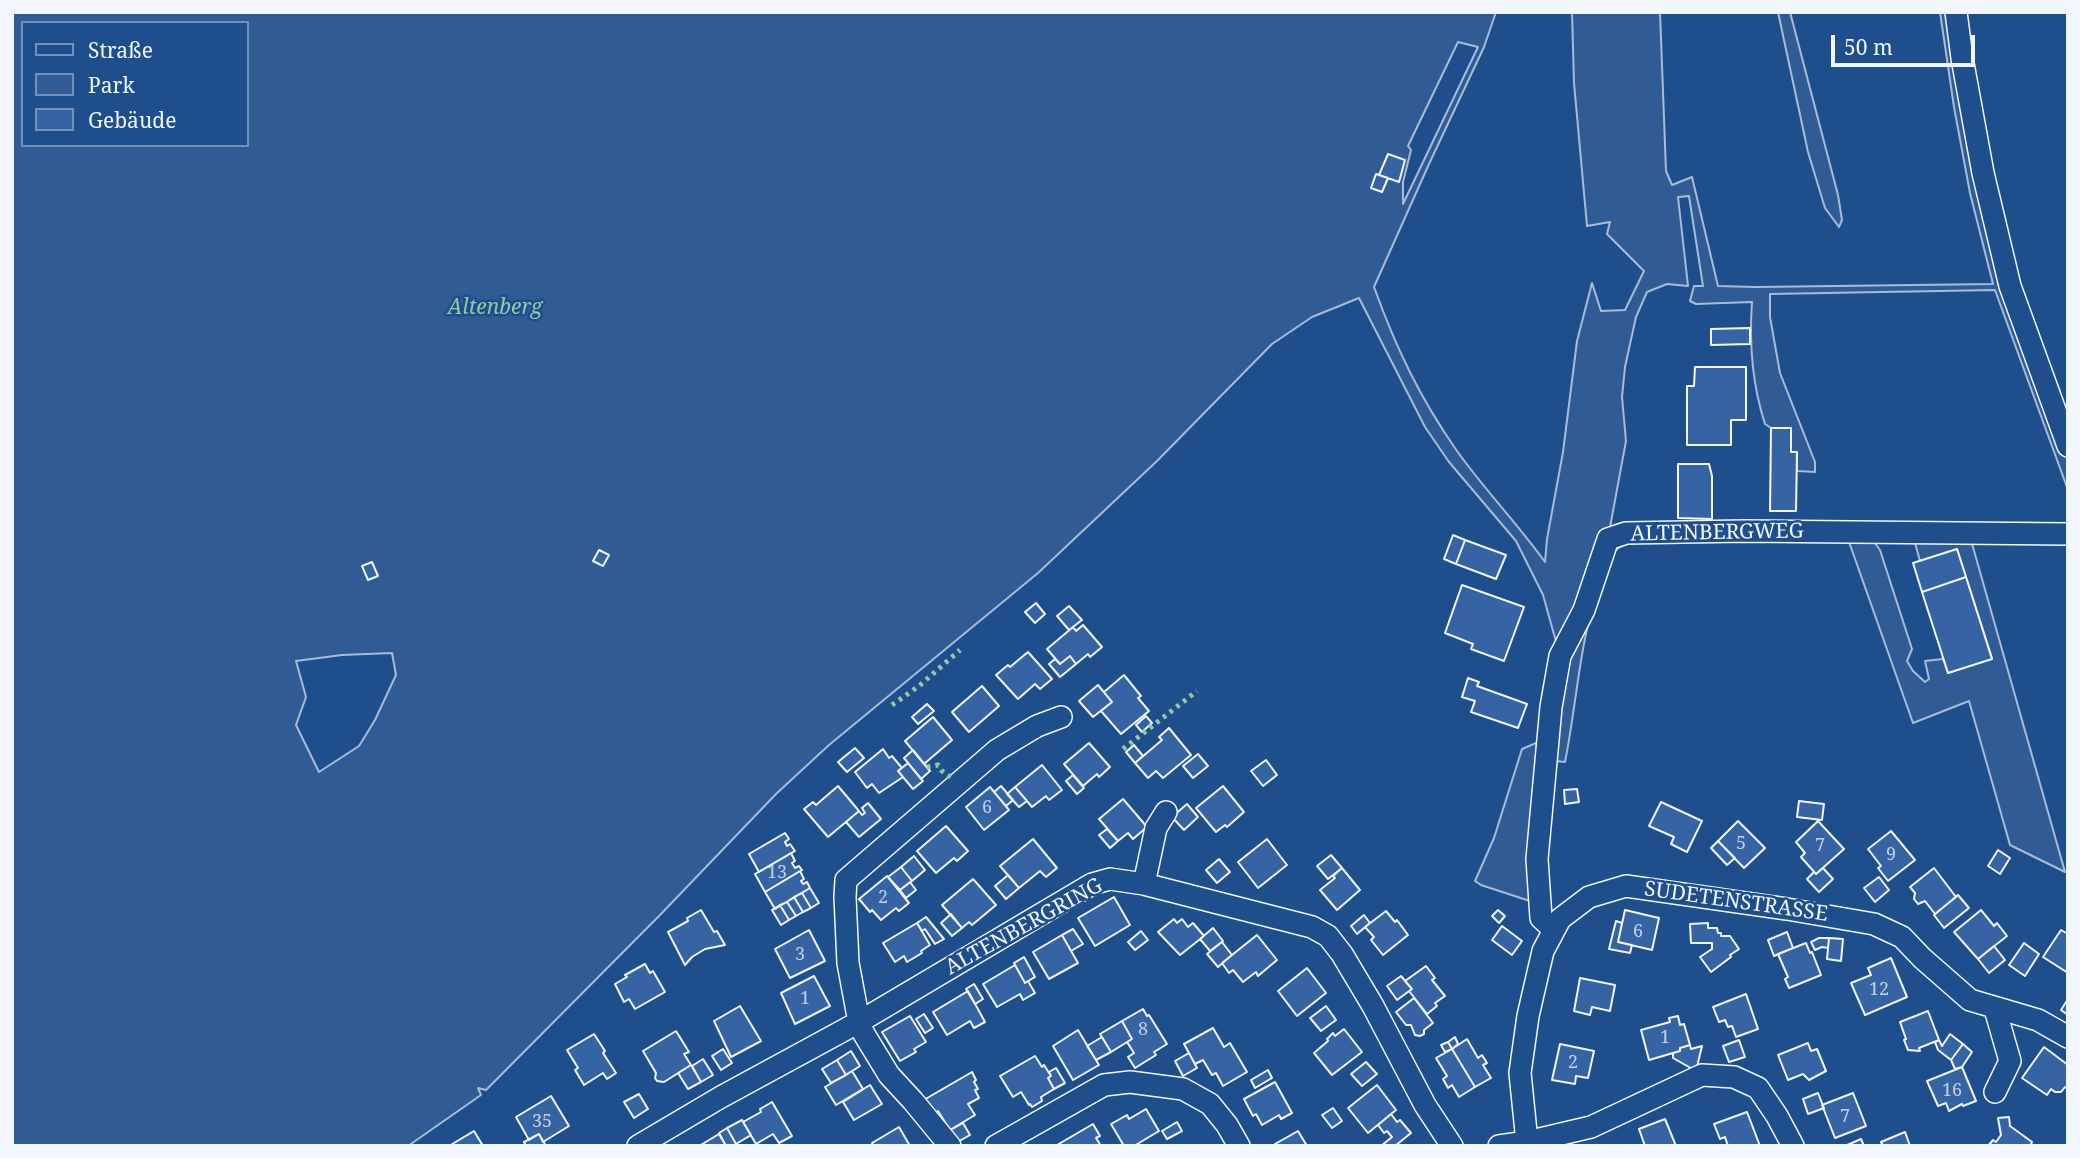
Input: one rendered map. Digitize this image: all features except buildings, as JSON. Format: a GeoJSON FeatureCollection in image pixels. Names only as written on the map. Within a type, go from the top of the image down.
{"type":"FeatureCollection","features":[{"type":"Feature","properties":{"kind":"street"},"geometry":{"type":"LineString","coordinates":[[1956,12],[1983,173],[2010,286],[2068,446]]}},
{"type":"Feature","properties":{"kind":"street","name":"ALTENBERGWEG"},"geometry":{"type":"LineString","coordinates":[[1554,930],[1541,918],[1537,859],[1551,707],[1560,656],[1580,618],[1608,539],[1626,533],[1744,531],[2068,534]]}},
{"type":"Feature","properties":{"kind":"street"},"geometry":{"type":"LineString","coordinates":[[950,1146],[914,1101],[889,1076],[859,1022],[848,963],[846,880],[997,750],[1037,726],[1061,717]]}},
{"type":"Feature","properties":{"kind":"street"},"geometry":{"type":"LineString","coordinates":[[1144,884],[1156,828],[1166,812]]}},
{"type":"Feature","properties":{"kind":"street","name":"ALTENBERGRING"},"geometry":{"type":"LineString","coordinates":[[639,1146],[721,1097],[859,1022],[1092,884],[1110,879],[1144,884],[1312,927],[1328,936],[1367,996],[1425,1105],[1452,1146]]}},
{"type":"Feature","properties":{"kind":"street","name":"SUDETENSTRASSE"},"geometry":{"type":"LineString","coordinates":[[1528,1142],[1520,1073],[1528,1016],[1543,951],[1560,919],[1589,897],[1626,886],[1874,924],[1902,937],[1970,1000],[2038,1020],[2068,1037]]}},
{"type":"Feature","properties":{"kind":"street"},"geometry":{"type":"LineString","coordinates":[[1995,1009],[2010,1060],[1995,1092]]}},
{"type":"Feature","properties":{"kind":"street"},"geometry":{"type":"LineString","coordinates":[[1499,1146],[1594,1136],[1702,1075],[1734,1077],[1758,1088],[1793,1146]]}},
{"type":"Feature","properties":{"kind":"street"},"geometry":{"type":"LineString","coordinates":[[996,1146],[1104,1085],[1130,1082],[1183,1089],[1210,1104],[1239,1146]]}},
{"type":"Feature","properties":{"kind":"green space","name":"Altenberg"},"geometry":{"type":"Polygon","coordinates":[[[12,12],[1496,12],[1484,47],[1374,287],[1410,372],[1432,412],[1467,465],[1545,562],[1577,341],[1592,283],[1601,311],[1625,310],[1644,271],[1607,234],[1610,222],[1587,226],[1574,83],[1572,12],[1660,12],[1666,171],[1672,185],[1692,177],[1718,286],[1755,287],[1993,284],[1970,193],[1940,12],[1956,12],[1983,173],[2010,286],[2068,446],[2068,490],[1995,290],[1770,294],[1770,317],[1780,373],[1815,462],[1815,472],[1797,471],[1797,452],[1791,452],[1791,428],[1771,428],[1765,424],[1757,394],[1752,364],[1752,302],[1696,304],[1690,301],[1694,286],[1703,286],[1689,196],[1678,197],[1688,286],[1667,284],[1647,292],[1636,317],[1625,367],[1622,397],[1626,441],[1608,538],[1626,533],[1867,532],[1880,550],[1912,649],[1907,661],[1925,682],[1929,679],[1925,661],[1943,659],[1948,673],[1992,658],[1957,549],[1920,561],[1912,532],[2068,534],[2068,545],[1969,533],[2065,872],[2010,845],[1969,701],[1913,723],[1848,539],[1656,539],[1634,541],[1619,547],[1610,559],[1599,586],[1583,651],[1565,762],[1546,760],[1537,859],[1539,904],[1475,881],[1494,838],[1522,749],[1548,738],[1560,656],[1543,595],[1516,541],[1449,462],[1425,427],[1359,298],[1312,317],[1272,344],[1157,461],[1038,573],[829,745],[776,794],[486,1090],[478,1088],[481,1095],[408,1146],[12,1146],[12,12]],[[1458,42],[1408,146],[1411,150],[1403,182],[1403,204],[1478,47],[1458,42]],[[392,653],[342,655],[296,661],[306,697],[296,725],[319,772],[359,746],[375,720],[396,675],[392,653]]]}},
{"type":"Feature","properties":{"kind":"green space"},"geometry":{"type":"Polygon","coordinates":[[[1778,12],[1790,12],[1838,195],[1842,220],[1839,227],[1825,208],[1808,152],[1778,12]]]}},
{"type":"Feature","properties":{"kind":"hedge"},"geometry":{"type":"LineString","coordinates":[[892,705],[919,686],[960,650]]}},
{"type":"Feature","properties":{"kind":"hedge"},"geometry":{"type":"LineString","coordinates":[[1123,749],[1197,691]]}},
{"type":"Feature","properties":{"kind":"hedge"},"geometry":{"type":"LineString","coordinates":[[927,767],[938,765],[952,778],[954,776]]}}]}
